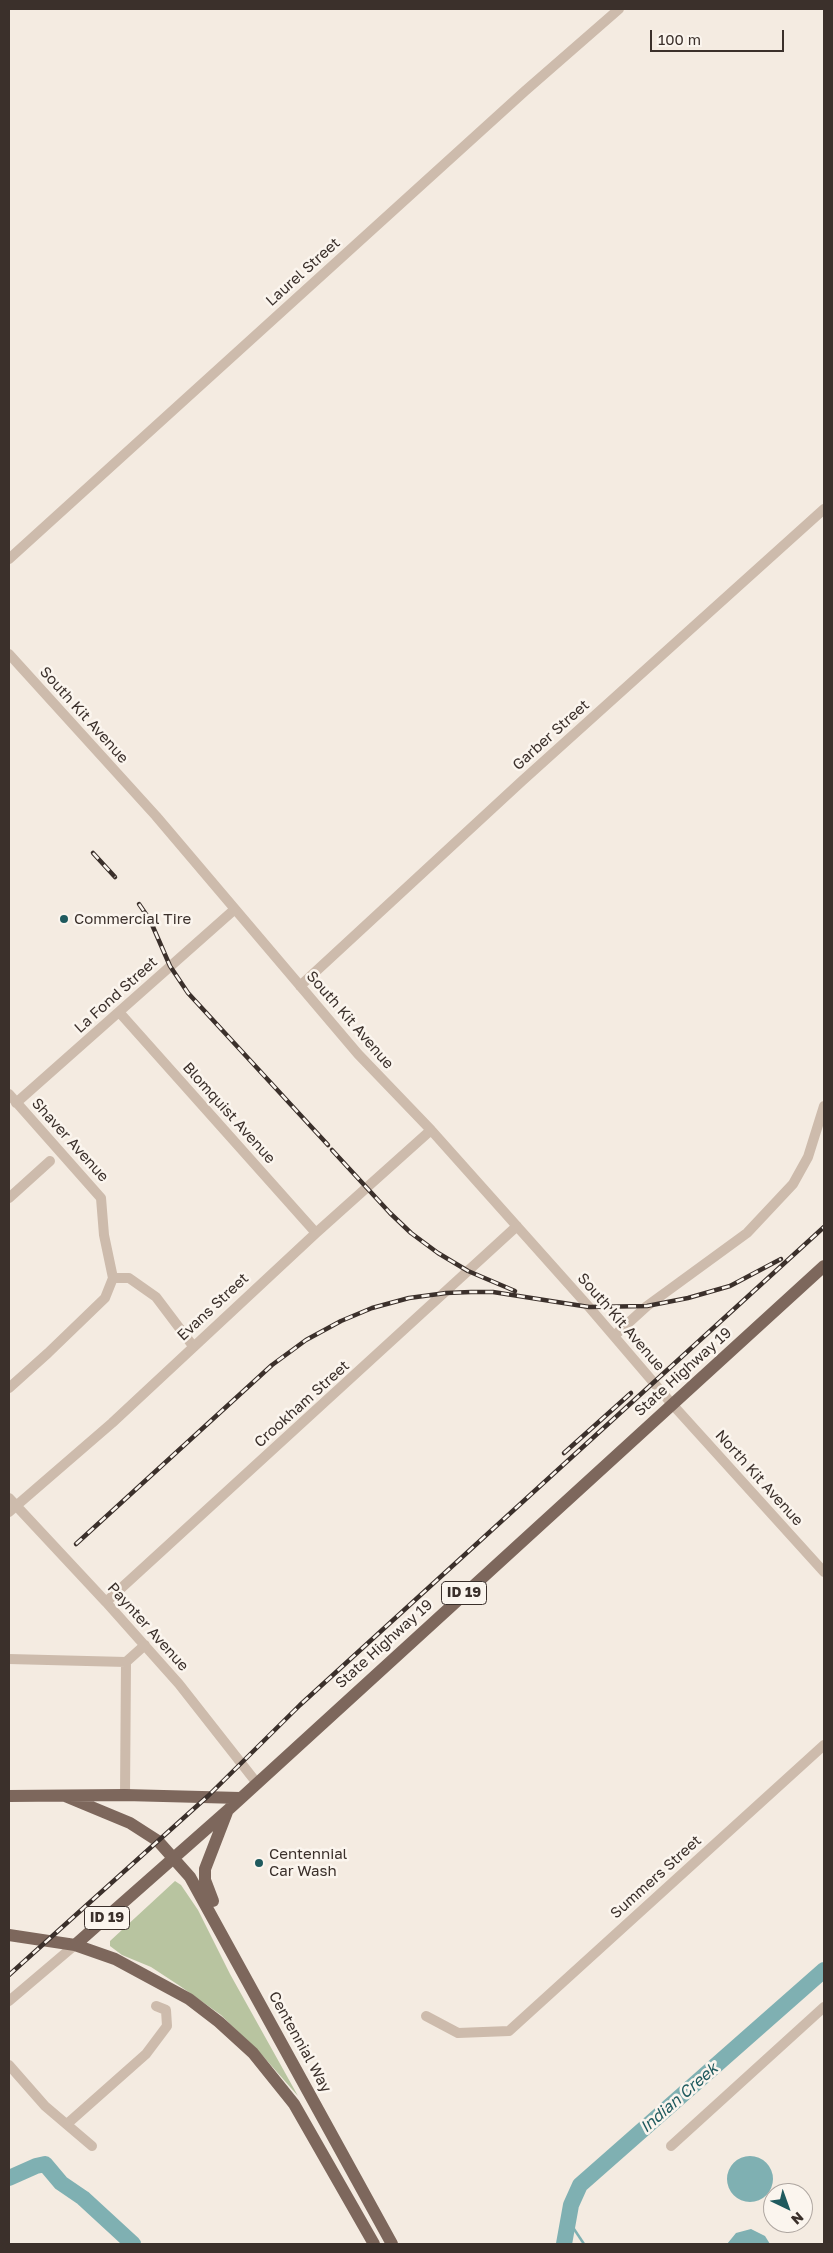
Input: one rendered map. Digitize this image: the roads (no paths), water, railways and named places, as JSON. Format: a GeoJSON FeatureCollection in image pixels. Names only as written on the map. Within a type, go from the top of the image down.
{"type":"FeatureCollection","features":[{"type":"Feature","properties":{"kind":"main road","name":"State Highway 19"},"geometry":{"type":"LineString","coordinates":[[75,1945],[228,1810],[256,1782],[824,1266]]}},
{"type":"Feature","properties":{"kind":"main road"},"geometry":{"type":"LineString","coordinates":[[9,1796],[125,1795],[240,1798]]}},
{"type":"Feature","properties":{"kind":"main road","name":"Centennial Way"},"geometry":{"type":"LineString","coordinates":[[65,1796],[130,1823],[158,1841],[175,1858],[198,1890],[392,2244]]}},
{"type":"Feature","properties":{"kind":"main road"},"geometry":{"type":"LineString","coordinates":[[228,1810],[207,1860],[205,1880],[208,1892],[282,2029],[287,2054]]}},
{"type":"Feature","properties":{"kind":"main road"},"geometry":{"type":"LineString","coordinates":[[9,1935],[75,1945],[115,1960],[189,1999],[219,2022],[253,2053],[298,2111],[374,2244]]}},
{"type":"Feature","properties":{"kind":"street","name":"Laurel Street"},"geometry":{"type":"LineString","coordinates":[[9,559],[517,98],[619,9]]}},
{"type":"Feature","properties":{"kind":"street","name":"Garber Street"},"geometry":{"type":"LineString","coordinates":[[300,986],[522,781],[824,509]]}},
{"type":"Feature","properties":{"kind":"street","name":"South Kit Avenue"},"geometry":{"type":"LineString","coordinates":[[9,654],[156,816],[358,1054],[431,1130],[672,1404]]}},
{"type":"Feature","properties":{"kind":"street","name":"La Fond Street"},"geometry":{"type":"LineString","coordinates":[[16,1103],[235,909]]}},
{"type":"Feature","properties":{"kind":"street","name":"Blomquist Avenue"},"geometry":{"type":"LineString","coordinates":[[119,1012],[316,1233]]}},
{"type":"Feature","properties":{"kind":"street","name":"Shaver Avenue"},"geometry":{"type":"LineString","coordinates":[[9,1094],[101,1198],[104,1235],[113,1278]]}},
{"type":"Feature","properties":{"kind":"street"},"geometry":{"type":"LineString","coordinates":[[614,1336],[647,1306],[747,1233],[793,1184],[808,1157],[824,1106]]}},
{"type":"Feature","properties":{"kind":"street","name":"Evans Street"},"geometry":{"type":"LineString","coordinates":[[13,1510],[112,1423],[316,1233],[431,1130]]}},
{"type":"Feature","properties":{"kind":"street"},"geometry":{"type":"LineString","coordinates":[[9,1198],[50,1161]]}},
{"type":"Feature","properties":{"kind":"street","name":"Crookham Street"},"geometry":{"type":"LineString","coordinates":[[106,1602],[517,1226]]}},
{"type":"Feature","properties":{"kind":"street"},"geometry":{"type":"LineString","coordinates":[[9,1388],[105,1298],[113,1278],[129,1278],[156,1297],[193,1346]]}},
{"type":"Feature","properties":{"kind":"street","name":"North Kit Avenue"},"geometry":{"type":"LineString","coordinates":[[672,1404],[824,1572]]}},
{"type":"Feature","properties":{"kind":"street","name":"Paynter Avenue"},"geometry":{"type":"LineString","coordinates":[[9,1498],[13,1510],[106,1602],[179,1684],[256,1782]]}},
{"type":"Feature","properties":{"kind":"street"},"geometry":{"type":"LineString","coordinates":[[9,1659],[126,1662],[145,1645]]}},
{"type":"Feature","properties":{"kind":"street"},"geometry":{"type":"LineString","coordinates":[[125,1795],[126,1662]]}},
{"type":"Feature","properties":{"kind":"street","name":"Summers Street"},"geometry":{"type":"LineString","coordinates":[[426,2016],[458,2033],[509,2031],[824,1745]]}},
{"type":"Feature","properties":{"kind":"street"},"geometry":{"type":"LineString","coordinates":[[9,2001],[75,1945]]}},
{"type":"Feature","properties":{"kind":"street"},"geometry":{"type":"LineString","coordinates":[[67,2124],[146,2054],[167,2026],[166,2010],[156,2006]]}},
{"type":"Feature","properties":{"kind":"street"},"geometry":{"type":"LineString","coordinates":[[671,2146],[824,2007]]}},
{"type":"Feature","properties":{"kind":"street"},"geometry":{"type":"LineString","coordinates":[[9,2064],[46,2106],[92,2146]]}},
{"type":"Feature","properties":{"kind":"water"},"geometry":{"type":"Polygon","coordinates":[[[750,2156],[763,2160],[769,2166],[772,2183],[763,2183],[763,2198],[750,2202],[737,2198],[731,2192],[727,2179],[731,2166],[737,2160],[750,2156]]]}},
{"type":"Feature","properties":{"kind":"water"},"geometry":{"type":"Polygon","coordinates":[[[751,2229],[765,2236],[770,2244],[727,2244],[736,2233],[751,2229]]]}},
{"type":"Feature","properties":{"kind":"waterway","name":"Indian Creek"},"geometry":{"type":"LineString","coordinates":[[564,2244],[571,2205],[580,2185],[824,1970]]}},
{"type":"Feature","properties":{"kind":"waterway","name":"Indian Creek"},"geometry":{"type":"LineString","coordinates":[[9,2178],[45,2164],[61,2183],[83,2198],[133,2244]]}},
{"type":"Feature","properties":{"kind":"waterway"},"geometry":{"type":"LineString","coordinates":[[568,2220],[584,2244]]}},
{"type":"Feature","properties":{"kind":"railway"},"geometry":{"type":"LineString","coordinates":[[93,853],[115,877]]}},
{"type":"Feature","properties":{"kind":"railway"},"geometry":{"type":"LineString","coordinates":[[139,904],[150,920],[170,966],[188,993],[328,1145]]}},
{"type":"Feature","properties":{"kind":"railway"},"geometry":{"type":"LineString","coordinates":[[332,1150],[411,1233],[438,1253],[468,1271],[515,1291]]}},
{"type":"Feature","properties":{"kind":"railway"},"geometry":{"type":"LineString","coordinates":[[9,1975],[208,1796],[300,1705],[824,1227]]}},
{"type":"Feature","properties":{"kind":"railway"},"geometry":{"type":"LineString","coordinates":[[76,1544],[272,1365],[306,1340],[341,1321],[372,1308],[409,1298],[471,1292],[493,1292],[589,1307],[647,1306],[688,1298],[730,1286],[781,1259]]}},
{"type":"Feature","properties":{"kind":"railway"},"geometry":{"type":"LineString","coordinates":[[564,1453],[631,1393]]}},
{"type":"Feature","properties":{"kind":"place","name":"Commercial Tire"},"geometry":{"type":"Point","coordinates":[64,919]}},
{"type":"Feature","properties":{"kind":"place","name":"Centennial Car Wash"},"geometry":{"type":"Point","coordinates":[259,1863]}}]}
